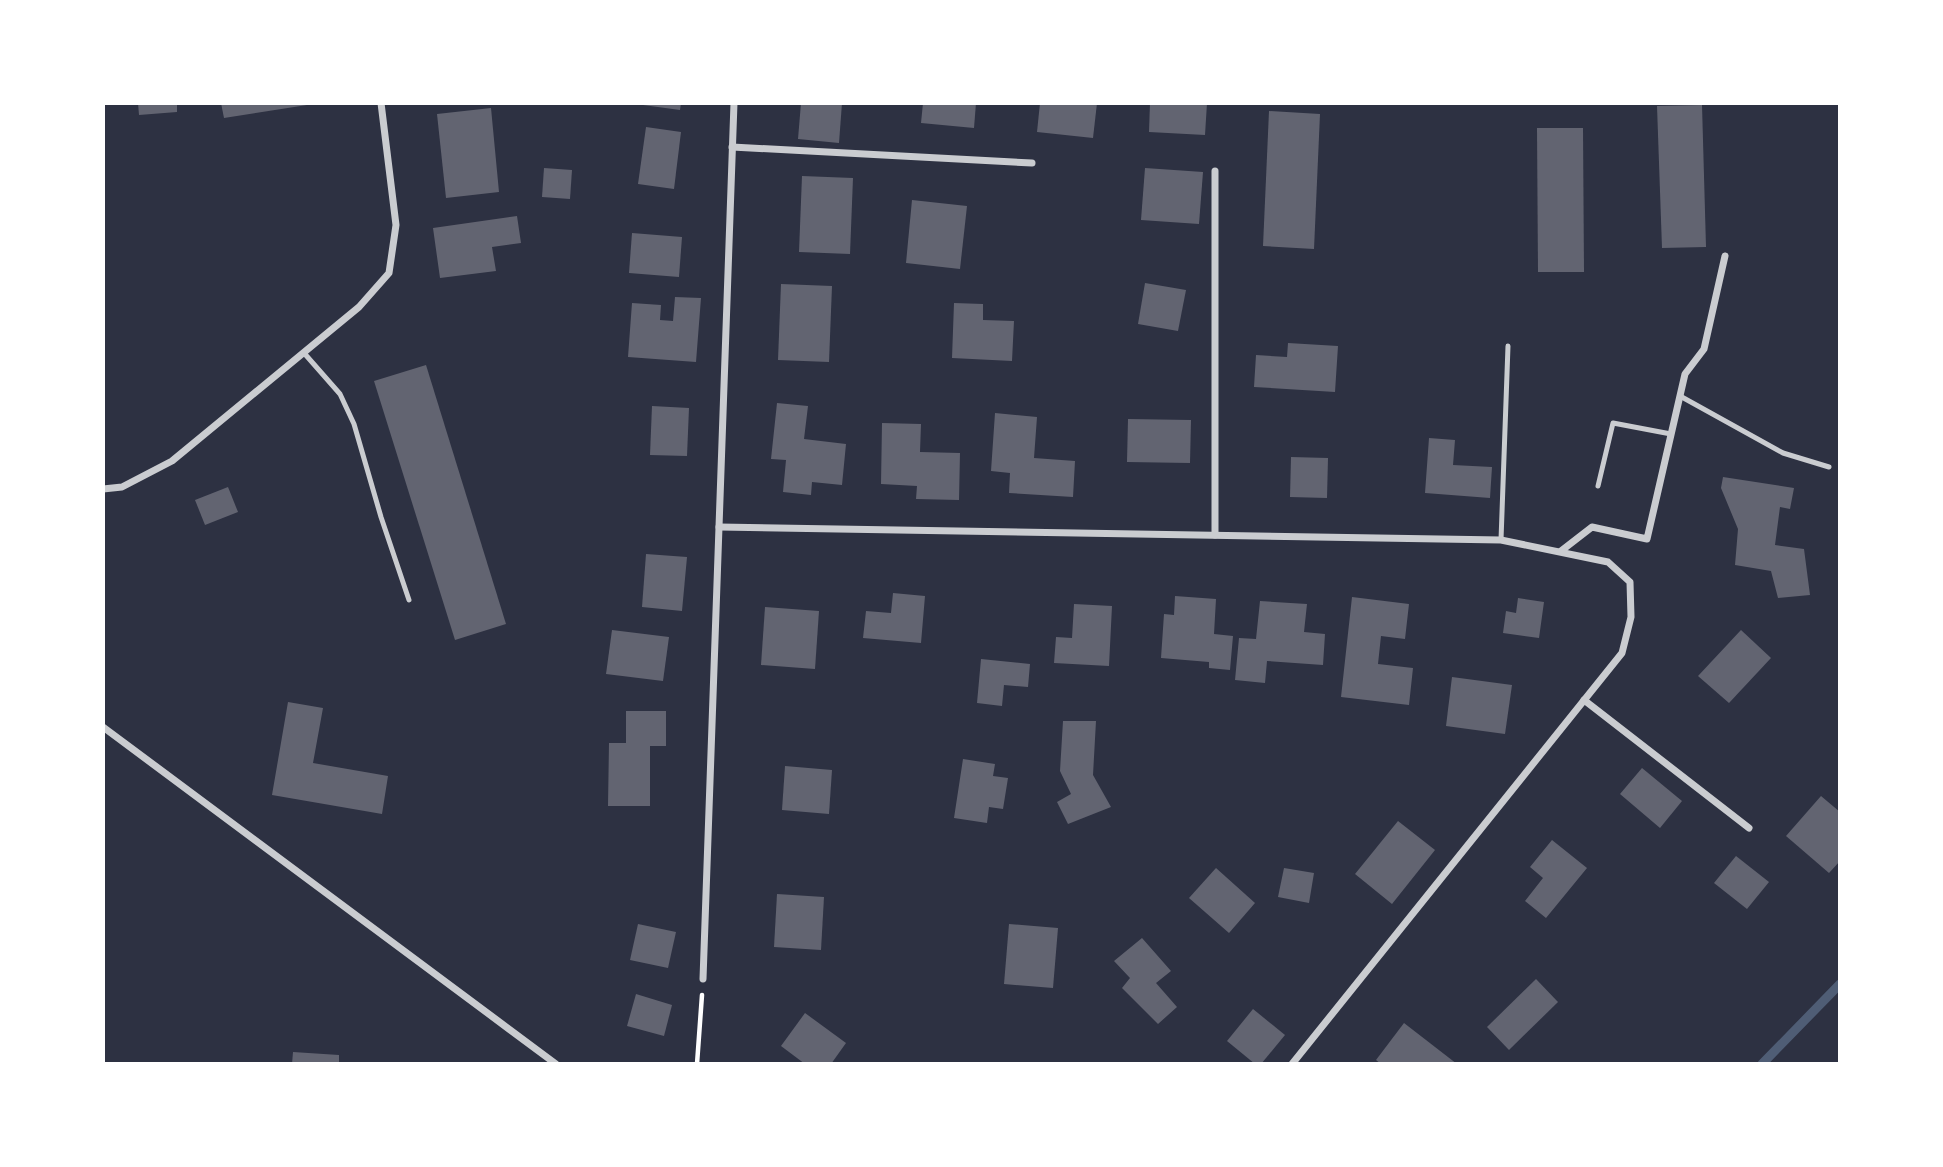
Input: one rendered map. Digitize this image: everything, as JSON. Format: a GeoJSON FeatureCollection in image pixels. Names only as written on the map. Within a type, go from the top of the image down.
{"type":"FeatureCollection","features":[{"type":"Feature","properties":{"kind":"street"},"geometry":{"type":"LineString","coordinates":[[103,489],[122,487],[172,461],[359,307],[389,273],[396,225],[381,103]]}},
{"type":"Feature","properties":{"kind":"street"},"geometry":{"type":"LineString","coordinates":[[703,979],[734,103]]}},
{"type":"Feature","properties":{"kind":"street"},"geometry":{"type":"LineString","coordinates":[[732,147],[1032,163]]}},
{"type":"Feature","properties":{"kind":"street"},"geometry":{"type":"LineString","coordinates":[[1215,171],[1215,535]]}},
{"type":"Feature","properties":{"kind":"street"},"geometry":{"type":"LineString","coordinates":[[1561,551],[1591,527],[1647,539],[1685,374],[1704,349],[1725,256]]}},
{"type":"Feature","properties":{"kind":"street"},"geometry":{"type":"LineString","coordinates":[[719,527],[1501,540],[1608,562],[1630,582],[1631,617],[1622,653],[1292,1064]]}},
{"type":"Feature","properties":{"kind":"street"},"geometry":{"type":"LineString","coordinates":[[1584,700],[1749,828]]}},
{"type":"Feature","properties":{"kind":"street"},"geometry":{"type":"LineString","coordinates":[[103,727],[556,1064]]}},
{"type":"Feature","properties":{"kind":"lane"},"geometry":{"type":"LineString","coordinates":[[1501,540],[1508,346]]}},
{"type":"Feature","properties":{"kind":"lane"},"geometry":{"type":"LineString","coordinates":[[304,353],[340,394],[349,412],[409,600]]}},
{"type":"Feature","properties":{"kind":"lane"},"geometry":{"type":"LineString","coordinates":[[1680,396],[1783,453],[1829,467]]}},
{"type":"Feature","properties":{"kind":"lane"},"geometry":{"type":"LineString","coordinates":[[1598,486],[1614,424],[1671,434]]}},
{"type":"Feature","properties":{"kind":"path"},"geometry":{"type":"LineString","coordinates":[[697,1064],[703,979]]}},
{"type":"Feature","properties":{"kind":"building"},"geometry":{"type":"Polygon","coordinates":[[[138,103],[177,103],[177,112],[139,115],[138,103]]]}},
{"type":"Feature","properties":{"kind":"building"},"geometry":{"type":"Polygon","coordinates":[[[221,103],[307,103],[307,105],[224,118],[221,103]]]}},
{"type":"Feature","properties":{"kind":"building"},"geometry":{"type":"Polygon","coordinates":[[[643,103],[681,103],[680,110],[643,103]]]}},
{"type":"Feature","properties":{"kind":"building"},"geometry":{"type":"Polygon","coordinates":[[[801,103],[842,103],[839,143],[798,139],[801,103]]]}},
{"type":"Feature","properties":{"kind":"building"},"geometry":{"type":"Polygon","coordinates":[[[923,103],[976,103],[974,128],[921,123],[923,103]]]}},
{"type":"Feature","properties":{"kind":"building"},"geometry":{"type":"Polygon","coordinates":[[[1040,103],[1097,103],[1093,138],[1037,132],[1040,103]]]}},
{"type":"Feature","properties":{"kind":"building"},"geometry":{"type":"Polygon","coordinates":[[[1150,103],[1207,103],[1205,135],[1149,132],[1150,103]]]}},
{"type":"Feature","properties":{"kind":"building"},"geometry":{"type":"Polygon","coordinates":[[[1702,105],[1706,247],[1662,248],[1657,106],[1702,105]]]}},
{"type":"Feature","properties":{"kind":"building"},"geometry":{"type":"Polygon","coordinates":[[[491,108],[499,192],[446,198],[437,114],[491,108]]]}},
{"type":"Feature","properties":{"kind":"building"},"geometry":{"type":"Polygon","coordinates":[[[1269,111],[1320,114],[1314,249],[1263,246],[1269,111]]]}},
{"type":"Feature","properties":{"kind":"building"},"geometry":{"type":"Polygon","coordinates":[[[646,127],[681,132],[674,189],[638,184],[646,127]]]}},
{"type":"Feature","properties":{"kind":"building"},"geometry":{"type":"Polygon","coordinates":[[[1537,128],[1583,128],[1584,272],[1538,272],[1537,128]]]}},
{"type":"Feature","properties":{"kind":"building"},"geometry":{"type":"Polygon","coordinates":[[[544,168],[572,170],[570,199],[542,197],[544,168]]]}},
{"type":"Feature","properties":{"kind":"building"},"geometry":{"type":"Polygon","coordinates":[[[1145,168],[1203,172],[1199,224],[1141,220],[1145,168]]]}},
{"type":"Feature","properties":{"kind":"building"},"geometry":{"type":"Polygon","coordinates":[[[802,176],[853,178],[850,254],[799,252],[802,176]]]}},
{"type":"Feature","properties":{"kind":"building"},"geometry":{"type":"Polygon","coordinates":[[[912,200],[967,206],[960,269],[906,263],[912,200]]]}},
{"type":"Feature","properties":{"kind":"building"},"geometry":{"type":"Polygon","coordinates":[[[517,216],[521,243],[492,247],[496,271],[440,278],[433,228],[517,216]]]}},
{"type":"Feature","properties":{"kind":"building"},"geometry":{"type":"Polygon","coordinates":[[[632,233],[682,237],[679,277],[629,273],[632,233]]]}},
{"type":"Feature","properties":{"kind":"building"},"geometry":{"type":"Polygon","coordinates":[[[1145,283],[1186,290],[1178,331],[1138,324],[1145,283]]]}},
{"type":"Feature","properties":{"kind":"building"},"geometry":{"type":"Polygon","coordinates":[[[781,284],[832,286],[829,362],[778,360],[781,284]]]}},
{"type":"Feature","properties":{"kind":"building"},"geometry":{"type":"Polygon","coordinates":[[[675,297],[701,298],[696,362],[628,357],[632,303],[661,305],[660,320],[673,321],[675,297]]]}},
{"type":"Feature","properties":{"kind":"building"},"geometry":{"type":"Polygon","coordinates":[[[954,303],[983,304],[983,320],[1014,321],[1012,361],[952,358],[954,303]]]}},
{"type":"Feature","properties":{"kind":"building"},"geometry":{"type":"Polygon","coordinates":[[[1288,343],[1338,346],[1335,392],[1254,387],[1256,355],[1287,357],[1288,343]]]}},
{"type":"Feature","properties":{"kind":"building"},"geometry":{"type":"Polygon","coordinates":[[[426,365],[506,624],[455,640],[374,381],[426,365]]]}},
{"type":"Feature","properties":{"kind":"building"},"geometry":{"type":"Polygon","coordinates":[[[777,403],[808,406],[804,439],[846,444],[842,485],[812,482],[811,495],[783,492],[786,460],[771,459],[777,403]]]}},
{"type":"Feature","properties":{"kind":"building"},"geometry":{"type":"Polygon","coordinates":[[[652,406],[689,408],[687,456],[650,455],[652,406]]]}},
{"type":"Feature","properties":{"kind":"building"},"geometry":{"type":"Polygon","coordinates":[[[995,413],[1037,417],[1034,458],[1075,461],[1073,497],[1009,493],[1010,473],[991,471],[995,413]]]}},
{"type":"Feature","properties":{"kind":"building"},"geometry":{"type":"Polygon","coordinates":[[[1128,419],[1191,420],[1190,463],[1127,462],[1128,419]]]}},
{"type":"Feature","properties":{"kind":"building"},"geometry":{"type":"Polygon","coordinates":[[[882,423],[921,424],[920,452],[960,453],[959,500],[916,499],[917,486],[881,484],[882,423]]]}},
{"type":"Feature","properties":{"kind":"building"},"geometry":{"type":"Polygon","coordinates":[[[1429,438],[1455,440],[1453,465],[1492,467],[1490,498],[1425,493],[1429,438]]]}},
{"type":"Feature","properties":{"kind":"building"},"geometry":{"type":"Polygon","coordinates":[[[1291,457],[1328,458],[1327,498],[1290,497],[1291,457]]]}},
{"type":"Feature","properties":{"kind":"building"},"geometry":{"type":"Polygon","coordinates":[[[1723,477],[1794,488],[1790,509],[1780,507],[1775,545],[1804,549],[1810,595],[1778,598],[1771,571],[1735,565],[1738,529],[1721,488],[1723,477]]]}},
{"type":"Feature","properties":{"kind":"building"},"geometry":{"type":"Polygon","coordinates":[[[228,487],[238,512],[205,525],[195,500],[228,487]]]}},
{"type":"Feature","properties":{"kind":"building"},"geometry":{"type":"Polygon","coordinates":[[[646,554],[687,557],[682,611],[642,607],[646,554]]]}},
{"type":"Feature","properties":{"kind":"building"},"geometry":{"type":"Polygon","coordinates":[[[893,593],[925,596],[921,643],[863,638],[866,611],[891,613],[893,593]]]}},
{"type":"Feature","properties":{"kind":"building"},"geometry":{"type":"Polygon","coordinates":[[[1175,596],[1216,599],[1214,634],[1233,636],[1230,670],[1209,668],[1209,662],[1161,658],[1164,614],[1174,615],[1175,596]]]}},
{"type":"Feature","properties":{"kind":"building"},"geometry":{"type":"Polygon","coordinates":[[[1352,597],[1409,604],[1405,639],[1381,636],[1378,664],[1413,668],[1409,705],[1341,697],[1352,597]]]}},
{"type":"Feature","properties":{"kind":"building"},"geometry":{"type":"Polygon","coordinates":[[[1518,598],[1544,602],[1539,638],[1503,633],[1506,611],[1516,613],[1518,598]]]}},
{"type":"Feature","properties":{"kind":"building"},"geometry":{"type":"Polygon","coordinates":[[[1260,601],[1307,604],[1304,632],[1325,634],[1323,665],[1267,661],[1265,683],[1235,680],[1239,638],[1256,639],[1260,601]]]}},
{"type":"Feature","properties":{"kind":"building"},"geometry":{"type":"Polygon","coordinates":[[[1074,604],[1112,606],[1109,666],[1054,663],[1056,637],[1072,638],[1074,604]]]}},
{"type":"Feature","properties":{"kind":"building"},"geometry":{"type":"Polygon","coordinates":[[[765,607],[819,611],[815,669],[761,665],[765,607]]]}},
{"type":"Feature","properties":{"kind":"building"},"geometry":{"type":"Polygon","coordinates":[[[612,630],[669,637],[663,681],[606,674],[612,630]]]}},
{"type":"Feature","properties":{"kind":"building"},"geometry":{"type":"Polygon","coordinates":[[[1741,630],[1771,658],[1729,703],[1698,676],[1741,630]]]}},
{"type":"Feature","properties":{"kind":"building"},"geometry":{"type":"Polygon","coordinates":[[[981,659],[1030,664],[1028,687],[1004,685],[1002,706],[977,703],[981,659]]]}},
{"type":"Feature","properties":{"kind":"building"},"geometry":{"type":"Polygon","coordinates":[[[1452,677],[1512,685],[1505,734],[1446,726],[1452,677]]]}},
{"type":"Feature","properties":{"kind":"building"},"geometry":{"type":"Polygon","coordinates":[[[288,702],[323,708],[313,763],[388,776],[382,814],[272,795],[288,702]]]}},
{"type":"Feature","properties":{"kind":"building"},"geometry":{"type":"Polygon","coordinates":[[[626,711],[666,711],[666,746],[650,746],[650,806],[608,806],[609,743],[626,743],[626,711]]]}},
{"type":"Feature","properties":{"kind":"building"},"geometry":{"type":"Polygon","coordinates":[[[1063,721],[1096,721],[1093,775],[1111,807],[1068,824],[1057,802],[1071,794],[1060,771],[1063,721]]]}},
{"type":"Feature","properties":{"kind":"building"},"geometry":{"type":"Polygon","coordinates":[[[963,759],[995,764],[993,776],[1008,778],[1003,809],[989,807],[987,823],[954,818],[963,759]]]}},
{"type":"Feature","properties":{"kind":"building"},"geometry":{"type":"Polygon","coordinates":[[[785,766],[832,770],[829,814],[782,810],[785,766]]]}},
{"type":"Feature","properties":{"kind":"building"},"geometry":{"type":"Polygon","coordinates":[[[1642,768],[1682,801],[1660,828],[1620,794],[1642,768]]]}},
{"type":"Feature","properties":{"kind":"building"},"geometry":{"type":"Polygon","coordinates":[[[1821,796],[1840,812],[1840,861],[1829,873],[1786,836],[1821,796]]]}},
{"type":"Feature","properties":{"kind":"building"},"geometry":{"type":"Polygon","coordinates":[[[1398,821],[1435,850],[1392,904],[1355,874],[1398,821]]]}},
{"type":"Feature","properties":{"kind":"building"},"geometry":{"type":"Polygon","coordinates":[[[1552,840],[1587,868],[1546,918],[1525,901],[1543,878],[1530,867],[1552,840]]]}},
{"type":"Feature","properties":{"kind":"building"},"geometry":{"type":"Polygon","coordinates":[[[1736,856],[1769,882],[1747,909],[1714,883],[1736,856]]]}},
{"type":"Feature","properties":{"kind":"building"},"geometry":{"type":"Polygon","coordinates":[[[1216,868],[1255,903],[1229,933],[1189,898],[1216,868]]]}},
{"type":"Feature","properties":{"kind":"building"},"geometry":{"type":"Polygon","coordinates":[[[1284,868],[1314,873],[1309,903],[1278,897],[1284,868]]]}},
{"type":"Feature","properties":{"kind":"building"},"geometry":{"type":"Polygon","coordinates":[[[777,894],[824,897],[821,950],[774,947],[777,894]]]}},
{"type":"Feature","properties":{"kind":"building"},"geometry":{"type":"Polygon","coordinates":[[[638,924],[676,932],[668,968],[630,960],[638,924]]]}},
{"type":"Feature","properties":{"kind":"building"},"geometry":{"type":"Polygon","coordinates":[[[1009,924],[1058,928],[1053,988],[1004,984],[1009,924]]]}},
{"type":"Feature","properties":{"kind":"building"},"geometry":{"type":"Polygon","coordinates":[[[1142,938],[1171,971],[1156,983],[1177,1007],[1158,1024],[1122,988],[1130,978],[1114,961],[1142,938]]]}},
{"type":"Feature","properties":{"kind":"building"},"geometry":{"type":"Polygon","coordinates":[[[1536,979],[1558,1002],[1509,1050],[1487,1027],[1536,979]]]}},
{"type":"Feature","properties":{"kind":"building"},"geometry":{"type":"Polygon","coordinates":[[[636,994],[672,1005],[664,1036],[627,1026],[636,994]]]}},
{"type":"Feature","properties":{"kind":"building"},"geometry":{"type":"Polygon","coordinates":[[[1253,1009],[1285,1035],[1261,1064],[1255,1064],[1227,1041],[1253,1009]]]}},
{"type":"Feature","properties":{"kind":"building"},"geometry":{"type":"Polygon","coordinates":[[[805,1013],[846,1043],[831,1064],[805,1064],[781,1046],[805,1013]]]}},
{"type":"Feature","properties":{"kind":"building"},"geometry":{"type":"Polygon","coordinates":[[[1404,1023],[1457,1064],[1381,1064],[1376,1060],[1404,1023]]]}},
{"type":"Feature","properties":{"kind":"building"},"geometry":{"type":"Polygon","coordinates":[[[293,1052],[339,1055],[339,1064],[292,1064],[293,1052]]]}},
{"type":"Feature","properties":{"kind":"waterway"},"geometry":{"type":"LineString","coordinates":[[1762,1064],[1840,984]]}}]}
